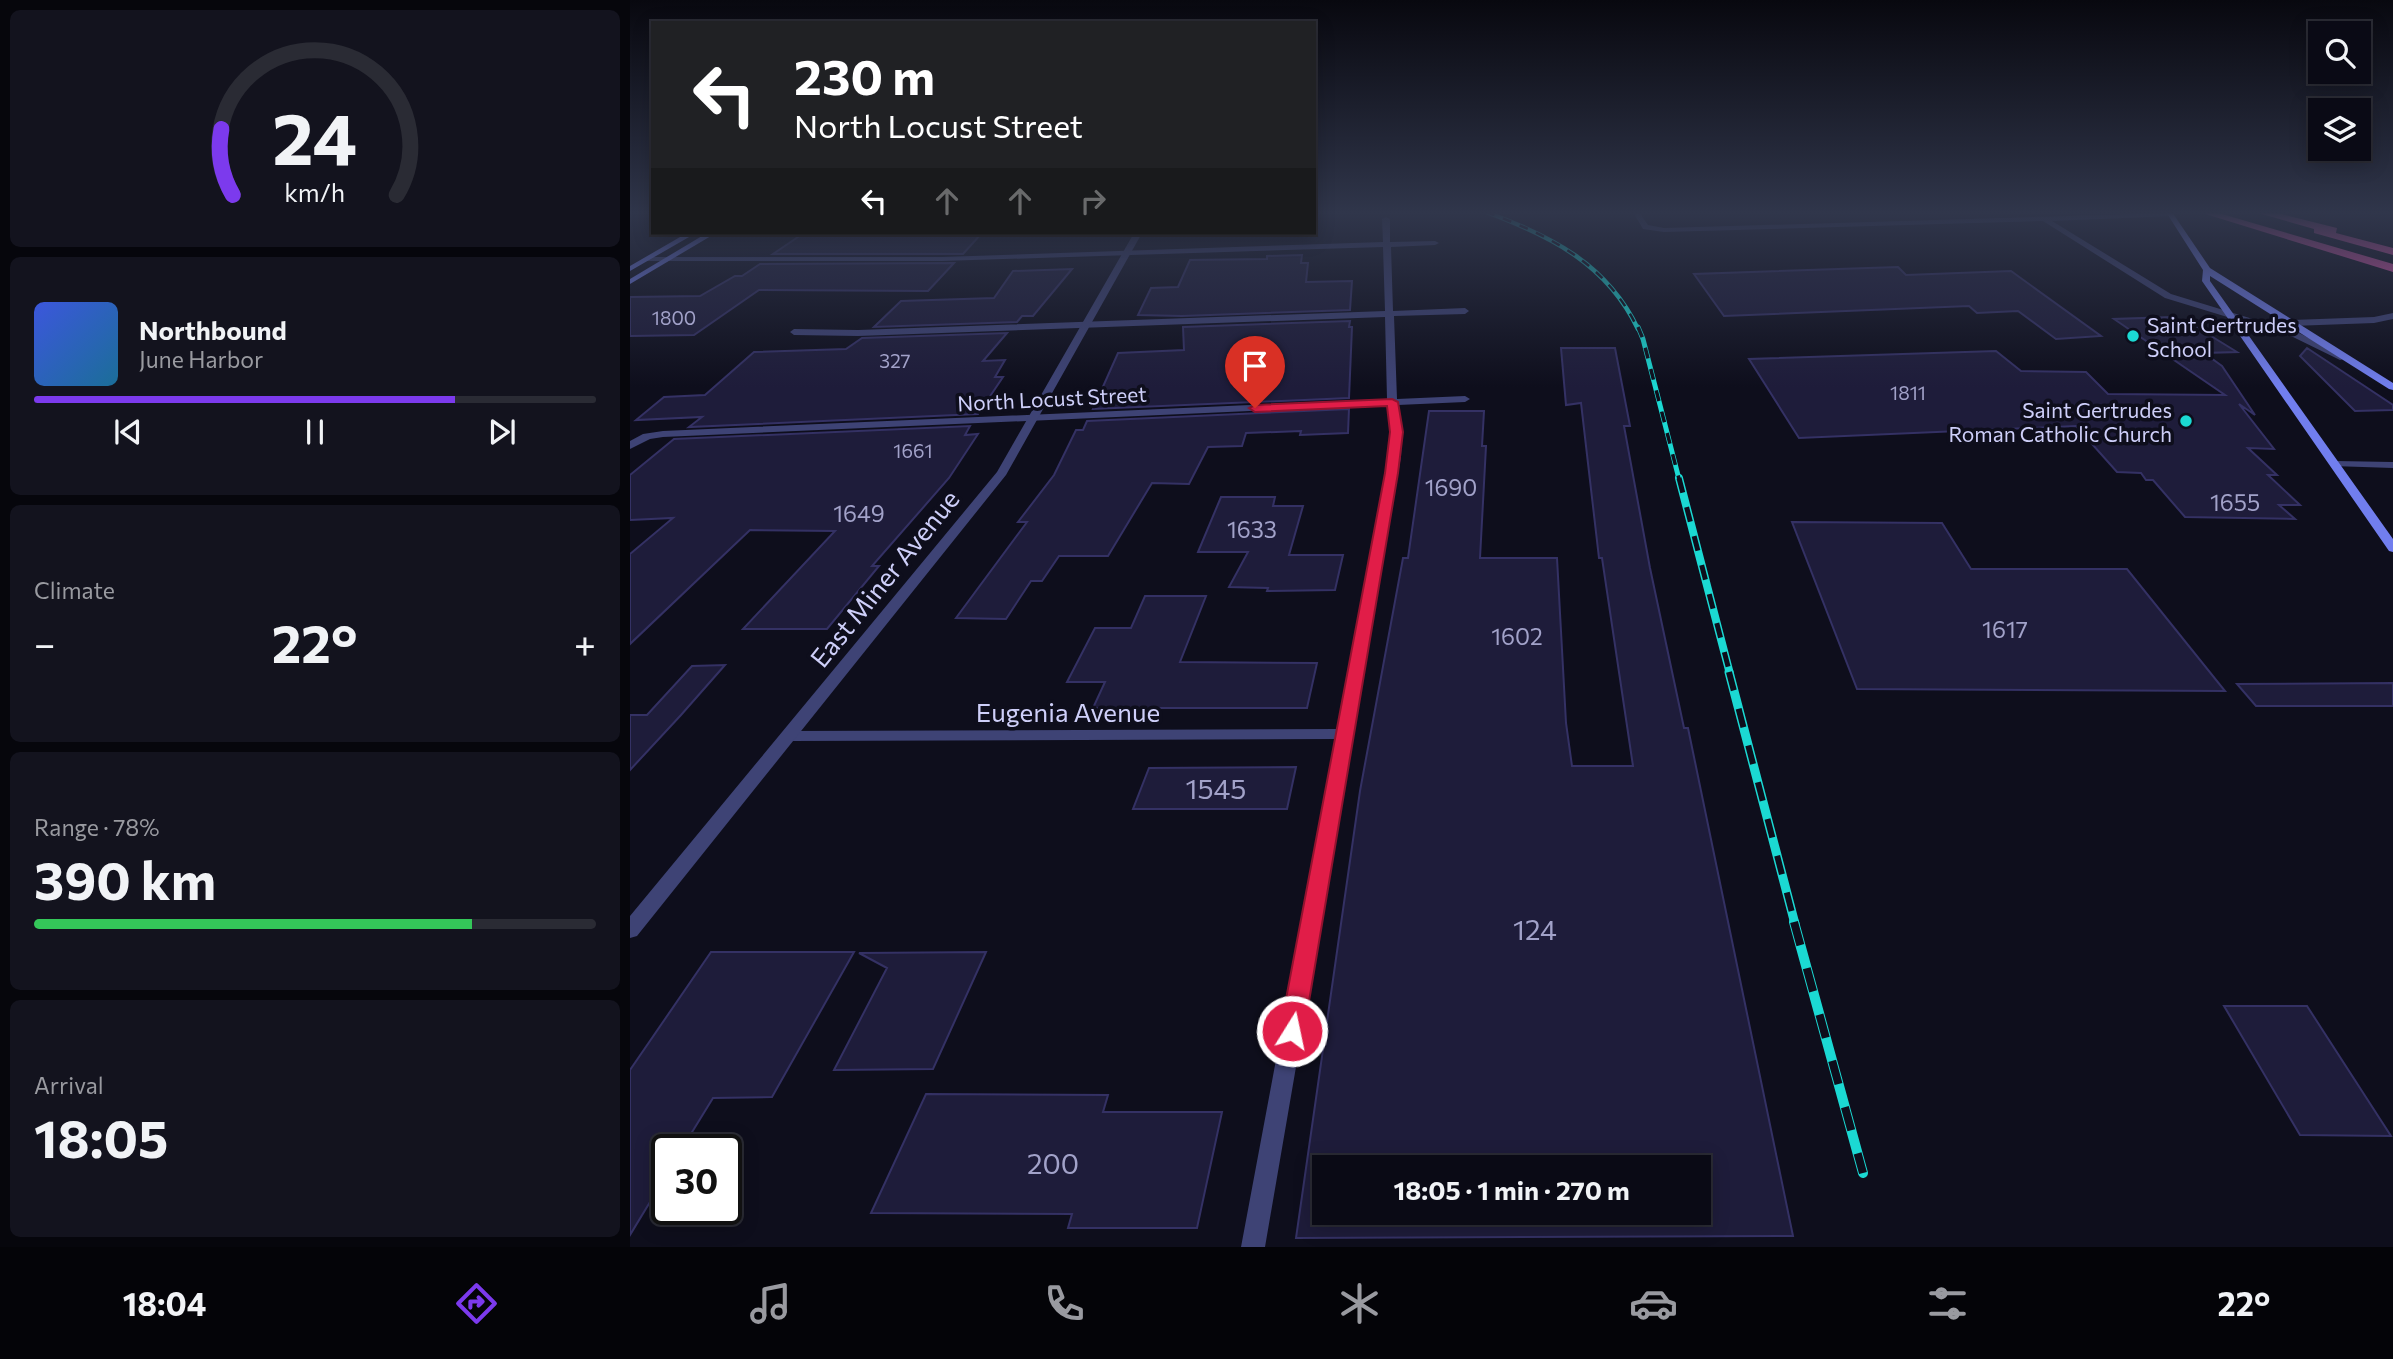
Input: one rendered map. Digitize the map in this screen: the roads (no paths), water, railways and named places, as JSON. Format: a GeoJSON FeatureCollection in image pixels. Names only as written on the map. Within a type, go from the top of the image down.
{"type":"FeatureCollection","features":[{"type":"Feature","properties":{"kind":"highway"},"geometry":{"type":"LineString","coordinates":[[2370,270],[2393,278]]}},
{"type":"Feature","properties":{"kind":"main road"},"geometry":{"type":"LineString","coordinates":[[630,282],[650,270]]}},
{"type":"Feature","properties":{"kind":"main road"},"geometry":{"type":"LineString","coordinates":[[2207,270],[2206,281],[2230,317],[2393,548]]}},
{"type":"Feature","properties":{"kind":"main road"},"geometry":{"type":"LineString","coordinates":[[2207,270],[2393,387]]}},
{"type":"Feature","properties":{"kind":"street","name":"East Miner Avenue"},"geometry":{"type":"LineString","coordinates":[[630,930],[1002,473],[1035,419],[1116,270]]}},
{"type":"Feature","properties":{"kind":"street"},"geometry":{"type":"LineString","coordinates":[[1253,1247],[1395,457],[1388,270]]}},
{"type":"Feature","properties":{"kind":"street"},"geometry":{"type":"LineString","coordinates":[[2127,270],[2168,296],[2296,335],[2365,368]]}},
{"type":"Feature","properties":{"kind":"street"},"geometry":{"type":"LineString","coordinates":[[794,331],[858,333],[1465,311]]}},
{"type":"Feature","properties":{"kind":"street"},"geometry":{"type":"LineString","coordinates":[[2292,323],[2374,320],[2393,316]]}},
{"type":"Feature","properties":{"kind":"street","name":"North Locust Street"},"geometry":{"type":"LineString","coordinates":[[630,446],[642,438],[663,434],[1465,398]]}},
{"type":"Feature","properties":{"kind":"street"},"geometry":{"type":"LineString","coordinates":[[2336,464],[2393,465]]}},
{"type":"Feature","properties":{"kind":"street","name":"Eugenia Avenue"},"geometry":{"type":"LineString","coordinates":[[790,736],[1346,734]]}},
{"type":"Feature","properties":{"kind":"railway"},"geometry":{"type":"LineString","coordinates":[[1593,270],[1625,306],[1638,329]]}},
{"type":"Feature","properties":{"kind":"railway"},"geometry":{"type":"LineString","coordinates":[[1638,327],[1679,479]]}},
{"type":"Feature","properties":{"kind":"railway"},"geometry":{"type":"LineString","coordinates":[[1679,478],[1730,674]]}},
{"type":"Feature","properties":{"kind":"railway"},"geometry":{"type":"LineString","coordinates":[[1729,672],[1795,924]]}},
{"type":"Feature","properties":{"kind":"railway"},"geometry":{"type":"LineString","coordinates":[[1794,922],[1863,1173]]}},
{"type":"Feature","properties":{"kind":"place","name":"Saint Gertrudes School"},"geometry":{"type":"Point","coordinates":[2133,336]}},
{"type":"Feature","properties":{"kind":"place","name":"Saint Gertrudes Roman Catholic Church"},"geometry":{"type":"Point","coordinates":[2186,421]}}]}
